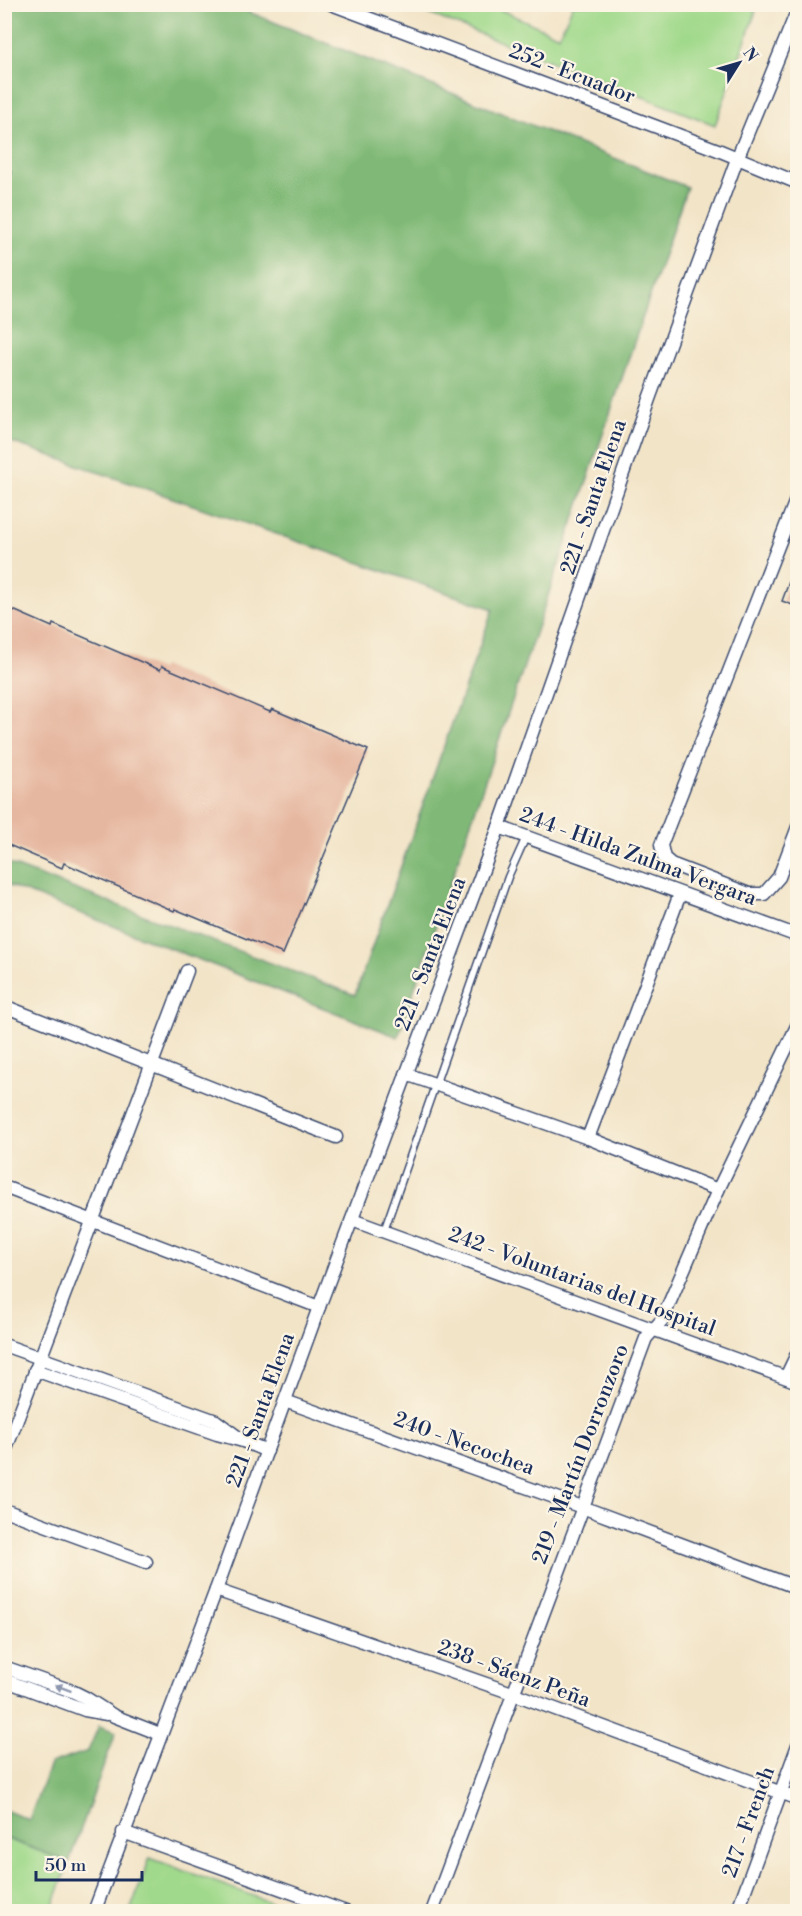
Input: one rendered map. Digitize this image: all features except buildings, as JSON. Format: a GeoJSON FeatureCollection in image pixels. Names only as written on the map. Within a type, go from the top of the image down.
{"type":"FeatureCollection","features":[{"type":"Feature","properties":{"kind":"street","name":"252 - Ecuador"},"geometry":{"type":"LineString","coordinates":[[332,4],[798,183]]}},
{"type":"Feature","properties":{"kind":"street","name":"221 - Santa Elena"},"geometry":{"type":"LineString","coordinates":[[94,1911],[216,1590],[319,1307],[499,827],[649,399],[737,159],[798,9]]}},
{"type":"Feature","properties":{"kind":"street"},"geometry":{"type":"LineString","coordinates":[[798,495],[661,846],[664,858],[671,864],[749,894],[764,894],[779,877],[798,827]]}},
{"type":"Feature","properties":{"kind":"street","name":"244 - Hilda Zulma Vergara"},"geometry":{"type":"LineString","coordinates":[[499,827],[798,936]]}},
{"type":"Feature","properties":{"kind":"street"},"geometry":{"type":"LineString","coordinates":[[588,1138],[680,894]]}},
{"type":"Feature","properties":{"kind":"street"},"geometry":{"type":"LineString","coordinates":[[4,1454],[187,970]]}},
{"type":"Feature","properties":{"kind":"street"},"geometry":{"type":"LineString","coordinates":[[4,1006],[336,1137]]}},
{"type":"Feature","properties":{"kind":"street","name":"219 - Martín Dorronzoro"},"geometry":{"type":"LineString","coordinates":[[432,1911],[646,1338],[662,1320],[718,1191],[798,1024]]}},
{"type":"Feature","properties":{"kind":"street"},"geometry":{"type":"LineString","coordinates":[[406,1074],[588,1138],[718,1191]]}},
{"type":"Feature","properties":{"kind":"street"},"geometry":{"type":"LineString","coordinates":[[4,1187],[319,1307]]}},
{"type":"Feature","properties":{"kind":"street","name":"242 - Voluntarias del Hospital"},"geometry":{"type":"LineString","coordinates":[[352,1220],[792,1380]]}},
{"type":"Feature","properties":{"kind":"street"},"geometry":{"type":"LineString","coordinates":[[4,1345],[37,1364],[216,1421],[243,1441],[267,1451]]}},
{"type":"Feature","properties":{"kind":"street"},"geometry":{"type":"LineString","coordinates":[[792,1380],[798,1352]]}},
{"type":"Feature","properties":{"kind":"street","name":"240 - Necochea"},"geometry":{"type":"LineString","coordinates":[[285,1401],[582,1507],[798,1588]]}},
{"type":"Feature","properties":{"kind":"street"},"geometry":{"type":"LineString","coordinates":[[4,1510],[146,1562]]}},
{"type":"Feature","properties":{"kind":"street","name":"238 - Sáenz Peña"},"geometry":{"type":"LineString","coordinates":[[216,1590],[512,1693],[798,1799]]}},
{"type":"Feature","properties":{"kind":"street"},"geometry":{"type":"LineString","coordinates":[[4,1666],[72,1691],[114,1716],[160,1734]]}},
{"type":"Feature","properties":{"kind":"street"},"geometry":{"type":"LineString","coordinates":[[4,1680],[85,1710],[114,1716]]}},
{"type":"Feature","properties":{"kind":"street","name":"217 - French"},"geometry":{"type":"LineString","coordinates":[[737,1911],[798,1745]]}},
{"type":"Feature","properties":{"kind":"street"},"geometry":{"type":"LineString","coordinates":[[123,1832],[346,1911]]}},
{"type":"Feature","properties":{"kind":"lane"},"geometry":{"type":"LineString","coordinates":[[384,1231],[508,877],[527,837]]}},
{"type":"Feature","properties":{"kind":"green space"},"geometry":{"type":"Polygon","coordinates":[[[740,4],[756,11],[715,125],[406,5],[490,5],[559,36],[573,5],[740,4]]]}},
{"type":"Feature","properties":{"kind":"green space"},"geometry":{"type":"Polygon","coordinates":[[[5,5],[231,5],[687,187],[398,1037],[5,884],[4,862],[355,995],[493,609],[5,440],[5,5]]]}},
{"type":"Feature","properties":{"kind":"green space"},"geometry":{"type":"Polygon","coordinates":[[[99,1726],[116,1732],[69,1862],[5,1838],[5,1810],[29,1820],[50,1764],[88,1751],[99,1726]]]}},
{"type":"Feature","properties":{"kind":"green space"},"geometry":{"type":"Polygon","coordinates":[[[4,1838],[69,1862],[51,1911],[5,1911],[4,1838]]]}},
{"type":"Feature","properties":{"kind":"green space"},"geometry":{"type":"Polygon","coordinates":[[[150,1858],[294,1911],[130,1911],[150,1858]]]}}]}
